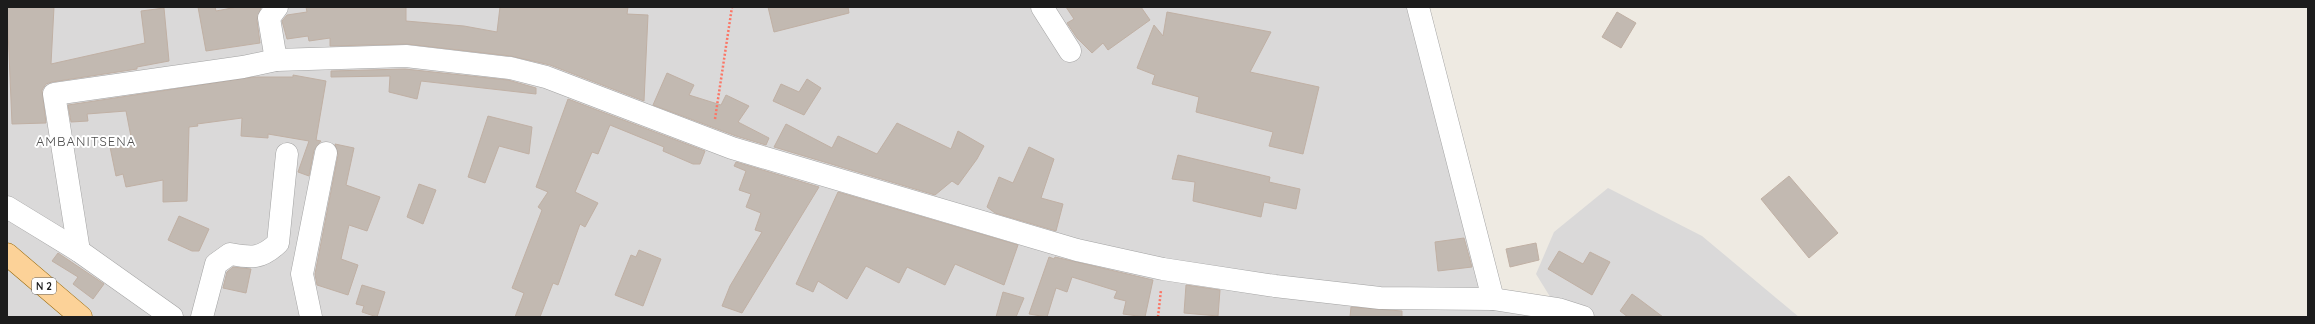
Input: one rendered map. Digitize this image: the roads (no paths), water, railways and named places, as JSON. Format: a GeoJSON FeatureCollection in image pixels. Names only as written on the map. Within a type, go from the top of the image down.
{"type":"FeatureCollection","features":[{"type":"Feature","properties":{"kind":"main road","name":"N 2"},"geometry":{"type":"LineString","coordinates":[[7,254],[81,317]]}},
{"type":"Feature","properties":{"kind":"street"},"geometry":{"type":"LineString","coordinates":[[276,60],[269,18],[277,7]]}},
{"type":"Feature","properties":{"kind":"street"},"geometry":{"type":"LineString","coordinates":[[1042,7],[1070,52]]}},
{"type":"Feature","properties":{"kind":"street"},"geometry":{"type":"LineString","coordinates":[[1418,7],[1493,299]]}},
{"type":"Feature","properties":{"kind":"street"},"geometry":{"type":"LineString","coordinates":[[79,251],[54,94],[243,67],[276,60],[406,56],[510,68],[546,77],[711,140],[869,189],[1077,250],[1163,269],[1276,286],[1380,298],[1493,299],[1558,309],[1583,317]]}},
{"type":"Feature","properties":{"kind":"street"},"geometry":{"type":"LineString","coordinates":[[311,317],[302,274],[326,153]]}},
{"type":"Feature","properties":{"kind":"street"},"geometry":{"type":"LineString","coordinates":[[202,317],[216,264],[230,254],[250,258],[267,253],[278,243],[288,154]]}},
{"type":"Feature","properties":{"kind":"street"},"geometry":{"type":"LineString","coordinates":[[7,207],[79,251],[172,317]]}},
{"type":"Feature","properties":{"kind":"district","name":"AMBANITSENA"},"geometry":{"type":"Point","coordinates":[86,141]}}]}
